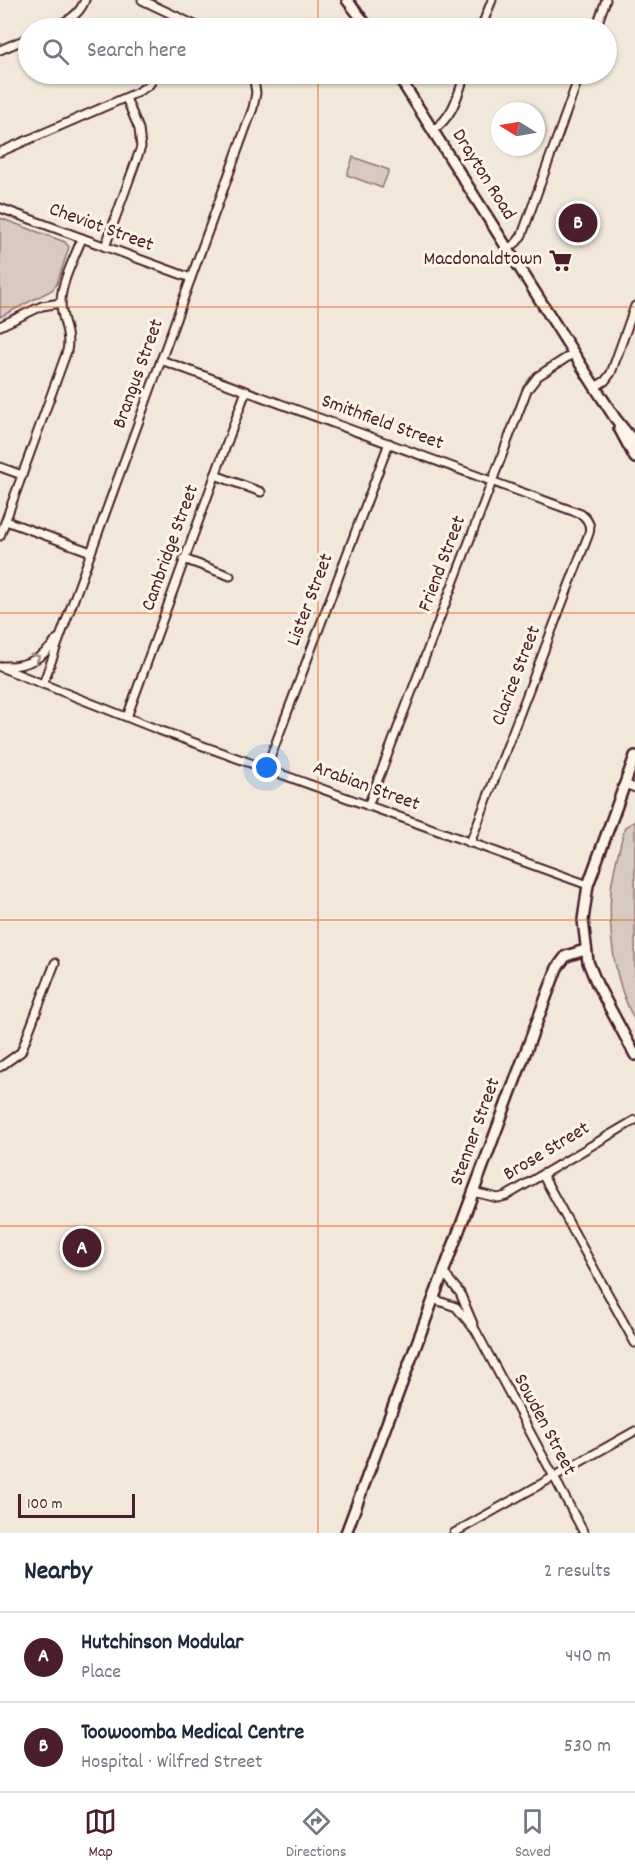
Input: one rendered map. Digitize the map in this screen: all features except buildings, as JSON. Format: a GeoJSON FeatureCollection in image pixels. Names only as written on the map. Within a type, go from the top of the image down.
{"type":"FeatureCollection","features":[{"type":"Feature","properties":{"kind":"main road"},"geometry":{"type":"LineString","coordinates":[[347,0],[361,18]]}},
{"type":"Feature","properties":{"kind":"main road","name":"Drayton Road"},"geometry":{"type":"LineString","coordinates":[[403,84],[595,387],[635,443]]}},
{"type":"Feature","properties":{"kind":"main road","name":"Drayton Road"},"geometry":{"type":"LineString","coordinates":[[615,418],[635,458]]}},
{"type":"Feature","properties":{"kind":"main road"},"geometry":{"type":"LineString","coordinates":[[635,756],[588,885],[583,920],[585,950],[597,984],[635,1055]]}},
{"type":"Feature","properties":{"kind":"main road","name":"Stenner Street"},"geometry":{"type":"LineString","coordinates":[[346,1533],[557,968],[566,956],[585,950]]}},
{"type":"Feature","properties":{"kind":"street"},"geometry":{"type":"LineString","coordinates":[[72,18],[80,10],[85,0]]}},
{"type":"Feature","properties":{"kind":"street"},"geometry":{"type":"LineString","coordinates":[[142,0],[177,17]]}},
{"type":"Feature","properties":{"kind":"street"},"geometry":{"type":"LineString","coordinates":[[485,18],[492,0]]}},
{"type":"Feature","properties":{"kind":"street"},"geometry":{"type":"LineString","coordinates":[[600,18],[606,0]]}},
{"type":"Feature","properties":{"kind":"street"},"geometry":{"type":"LineString","coordinates":[[0,50],[18,42]]}},
{"type":"Feature","properties":{"kind":"street"},"geometry":{"type":"LineString","coordinates":[[0,152],[126,98],[148,84]]}},
{"type":"Feature","properties":{"kind":"street","name":"Brangus Street"},"geometry":{"type":"LineString","coordinates":[[43,684],[254,108],[255,84]]}},
{"type":"Feature","properties":{"kind":"street"},"geometry":{"type":"LineString","coordinates":[[433,130],[450,114],[461,84]]}},
{"type":"Feature","properties":{"kind":"street"},"geometry":{"type":"LineString","coordinates":[[508,249],[521,237],[576,84]]}},
{"type":"Feature","properties":{"kind":"street"},"geometry":{"type":"LineString","coordinates":[[105,247],[141,147],[139,129],[126,98]]}},
{"type":"Feature","properties":{"kind":"street","name":"Cheviot Street"},"geometry":{"type":"LineString","coordinates":[[0,208],[191,278]]}},
{"type":"Feature","properties":{"kind":"street"},"geometry":{"type":"LineString","coordinates":[[0,536],[67,351],[69,335],[61,303],[62,291],[82,238]]}},
{"type":"Feature","properties":{"kind":"street"},"geometry":{"type":"LineString","coordinates":[[0,326],[42,306],[61,303]]}},
{"type":"Feature","properties":{"kind":"street"},"geometry":{"type":"LineString","coordinates":[[595,387],[605,381],[611,373],[635,306]]}},
{"type":"Feature","properties":{"kind":"street","name":"Friend Street"},"geometry":{"type":"LineString","coordinates":[[368,806],[530,385],[538,376],[574,353]]}},
{"type":"Feature","properties":{"kind":"street","name":"Smithfield Street"},"geometry":{"type":"LineString","coordinates":[[161,360],[581,514],[588,521]]}},
{"type":"Feature","properties":{"kind":"street","name":"Cambridge Street"},"geometry":{"type":"LineString","coordinates":[[127,717],[246,391]]}},
{"type":"Feature","properties":{"kind":"street","name":"Lister Street"},"geometry":{"type":"LineString","coordinates":[[266,769],[389,443]]}},
{"type":"Feature","properties":{"kind":"street"},"geometry":{"type":"LineString","coordinates":[[0,467],[22,476]]}},
{"type":"Feature","properties":{"kind":"street"},"geometry":{"type":"LineString","coordinates":[[215,475],[261,492]]}},
{"type":"Feature","properties":{"kind":"street"},"geometry":{"type":"LineString","coordinates":[[6,521],[91,552]]}},
{"type":"Feature","properties":{"kind":"street","name":"Clarice Street"},"geometry":{"type":"LineString","coordinates":[[471,843],[588,536],[590,529],[588,521]]}},
{"type":"Feature","properties":{"kind":"street"},"geometry":{"type":"LineString","coordinates":[[184,559],[230,576]]}},
{"type":"Feature","properties":{"kind":"street"},"geometry":{"type":"LineString","coordinates":[[0,666],[22,664],[37,658],[49,650],[62,631]]}},
{"type":"Feature","properties":{"kind":"street","name":"Arabian Street"},"geometry":{"type":"LineString","coordinates":[[0,666],[266,769],[588,885]]}},
{"type":"Feature","properties":{"kind":"street"},"geometry":{"type":"LineString","coordinates":[[625,784],[635,788]]}},
{"type":"Feature","properties":{"kind":"street"},"geometry":{"type":"LineString","coordinates":[[0,1067],[21,1052],[55,963]]}},
{"type":"Feature","properties":{"kind":"street","name":"Brose Street"},"geometry":{"type":"LineString","coordinates":[[473,1192],[498,1198],[506,1196],[635,1120]]}},
{"type":"Feature","properties":{"kind":"street"},"geometry":{"type":"LineString","coordinates":[[542,1174],[635,1343]]}},
{"type":"Feature","properties":{"kind":"street","name":"Sowden Street"},"geometry":{"type":"LineString","coordinates":[[443,1272],[460,1293],[476,1331],[584,1533]]}},
{"type":"Feature","properties":{"kind":"street","name":"Sowden Street"},"geometry":{"type":"LineString","coordinates":[[433,1299],[456,1307],[476,1331]]}},
{"type":"Feature","properties":{"kind":"street"},"geometry":{"type":"LineString","coordinates":[[454,1533],[635,1431]]}},
{"type":"Feature","properties":{"kind":"shaded area"},"geometry":{"type":"Polygon","coordinates":[[[353,157],[389,170],[382,188],[347,175],[353,157]]]}},
{"type":"Feature","properties":{"kind":"shaded area"},"geometry":{"type":"Polygon","coordinates":[[[0,218],[65,242],[69,247],[57,284],[52,290],[0,317],[0,218]]]}},
{"type":"Feature","properties":{"kind":"shaded area"},"geometry":{"type":"Polygon","coordinates":[[[635,821],[635,1021],[617,974],[610,906],[613,874],[625,827],[635,821]]]}},
{"type":"Feature","properties":{"kind":"place","name":"Toowoomba Medical Centre"},"geometry":{"type":"Point","coordinates":[578,223]}},
{"type":"Feature","properties":{"kind":"place","name":"Macdonaldtown"},"geometry":{"type":"Point","coordinates":[560,260]}},
{"type":"Feature","properties":{"kind":"place","name":"Hutchinson Modular"},"geometry":{"type":"Point","coordinates":[82,1248]}}]}
